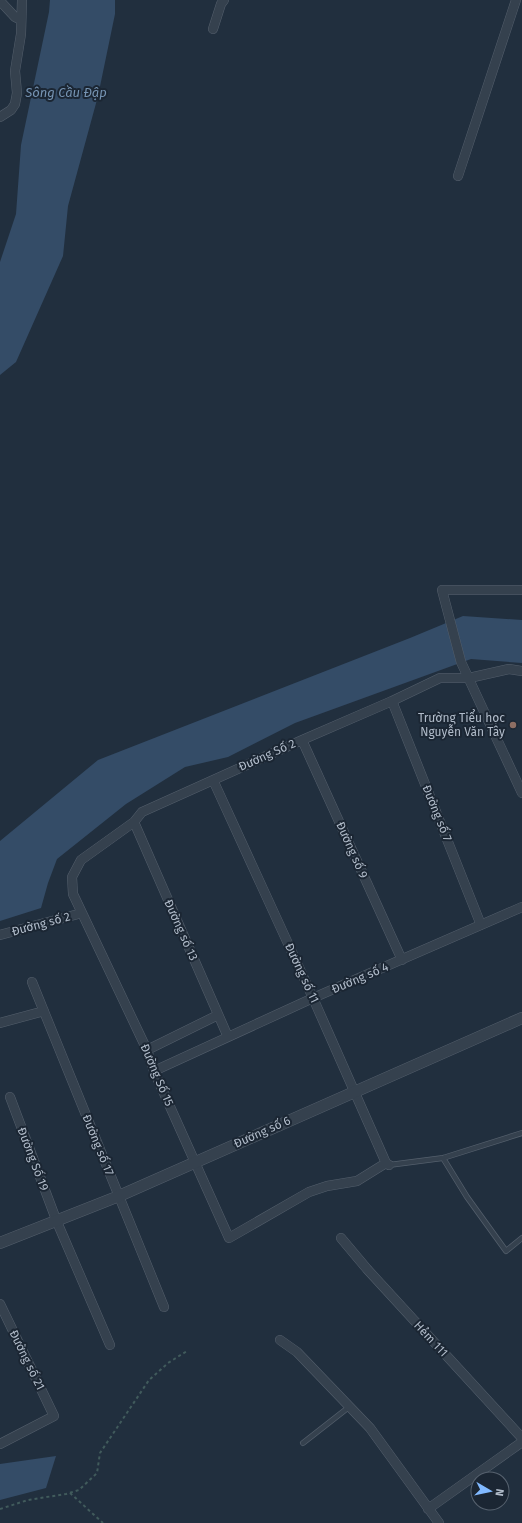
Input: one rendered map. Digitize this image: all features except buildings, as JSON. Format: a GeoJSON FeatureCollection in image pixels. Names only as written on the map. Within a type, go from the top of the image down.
{"type":"FeatureCollection","features":[{"type":"Feature","properties":{"kind":"street"},"geometry":{"type":"LineString","coordinates":[[0,117],[11,110],[15,104],[17,93],[15,71],[21,34],[22,0]]}},
{"type":"Feature","properties":{"kind":"street"},"geometry":{"type":"LineString","coordinates":[[213,30],[221,4],[224,0]]}},
{"type":"Feature","properties":{"kind":"street"},"geometry":{"type":"LineString","coordinates":[[458,176],[516,0]]}},
{"type":"Feature","properties":{"kind":"street"},"geometry":{"type":"LineString","coordinates":[[0,1],[15,17],[21,20]]}},
{"type":"Feature","properties":{"kind":"street"},"geometry":{"type":"LineString","coordinates":[[522,590],[442,590],[461,662],[522,793]]}},
{"type":"Feature","properties":{"kind":"street","name":"Đường Số 2"},"geometry":{"type":"LineString","coordinates":[[82,913],[73,894],[72,877],[81,860],[134,822],[142,812],[392,701],[440,678],[469,678],[509,670],[522,671]]}},
{"type":"Feature","properties":{"kind":"street","name":"Đường số 7"},"geometry":{"type":"LineString","coordinates":[[392,701],[481,925]]}},
{"type":"Feature","properties":{"kind":"street","name":"Đường số 9"},"geometry":{"type":"LineString","coordinates":[[302,740],[402,960]]}},
{"type":"Feature","properties":{"kind":"street","name":"Đường số 11"},"geometry":{"type":"LineString","coordinates":[[213,780],[314,998],[354,1092],[388,1164]]}},
{"type":"Feature","properties":{"kind":"street","name":"Đường số 13"},"geometry":{"type":"LineString","coordinates":[[134,822],[228,1037]]}},
{"type":"Feature","properties":{"kind":"street","name":"Đường số 4"},"geometry":{"type":"LineString","coordinates":[[154,1071],[314,998],[522,907]]}},
{"type":"Feature","properties":{"kind":"street","name":"Đường số 2"},"geometry":{"type":"LineString","coordinates":[[0,935],[82,913]]}},
{"type":"Feature","properties":{"kind":"street","name":"Đường Số 15"},"geometry":{"type":"LineString","coordinates":[[82,913],[147,1050],[154,1071],[229,1238],[309,1192],[327,1186],[357,1181],[388,1164]]}},
{"type":"Feature","properties":{"kind":"street","name":"Đường số 17"},"geometry":{"type":"LineString","coordinates":[[32,982],[164,1307]]}},
{"type":"Feature","properties":{"kind":"street"},"geometry":{"type":"LineString","coordinates":[[0,1023],[44,1011]]}},
{"type":"Feature","properties":{"kind":"street"},"geometry":{"type":"LineString","coordinates":[[147,1050],[218,1015]]}},
{"type":"Feature","properties":{"kind":"street","name":"Đường số 6"},"geometry":{"type":"LineString","coordinates":[[0,1243],[57,1222],[119,1196],[522,1018]]}},
{"type":"Feature","properties":{"kind":"street","name":"Đường Số 19"},"geometry":{"type":"LineString","coordinates":[[10,1097],[57,1222],[110,1345]]}},
{"type":"Feature","properties":{"kind":"street","name":"Hẻm 111"},"geometry":{"type":"LineString","coordinates":[[341,1238],[367,1269],[522,1438]]}},
{"type":"Feature","properties":{"kind":"street","name":"Đường số 21"},"geometry":{"type":"LineString","coordinates":[[0,1304],[54,1416],[0,1444]]}},
{"type":"Feature","properties":{"kind":"street"},"geometry":{"type":"LineString","coordinates":[[280,1340],[298,1352],[349,1408],[370,1428],[439,1523]]}},
{"type":"Feature","properties":{"kind":"street"},"geometry":{"type":"LineString","coordinates":[[428,1509],[522,1442]]}},
{"type":"Feature","properties":{"kind":"lane"},"geometry":{"type":"LineString","coordinates":[[388,1164],[443,1158],[522,1133]]}},
{"type":"Feature","properties":{"kind":"lane"},"geometry":{"type":"LineString","coordinates":[[443,1158],[467,1197],[506,1251],[522,1238]]}},
{"type":"Feature","properties":{"kind":"lane"},"geometry":{"type":"LineString","coordinates":[[303,1443],[349,1408]]}},
{"type":"Feature","properties":{"kind":"path"},"geometry":{"type":"LineString","coordinates":[[0,1509],[28,1500],[70,1493],[79,1490],[97,1473],[100,1453],[149,1380],[168,1363],[187,1351]]}},
{"type":"Feature","properties":{"kind":"path"},"geometry":{"type":"LineString","coordinates":[[70,1493],[102,1523]]}},
{"type":"Feature","properties":{"kind":"water","name":"Sông Cầu Đập"},"geometry":{"type":"Polygon","coordinates":[[[50,0],[115,0],[115,14],[98,96],[68,206],[63,256],[16,362],[0,375],[0,262],[16,214],[21,145],[49,12],[50,0]]]}},
{"type":"Feature","properties":{"kind":"water"},"geometry":{"type":"Polygon","coordinates":[[[463,616],[522,620],[522,663],[471,659],[295,723],[228,757],[185,767],[126,804],[57,859],[41,908],[0,921],[0,841],[98,760],[463,616]]]}},
{"type":"Feature","properties":{"kind":"water"},"geometry":{"type":"Polygon","coordinates":[[[56,1456],[46,1488],[0,1500],[0,1464],[56,1456]]]}},
{"type":"Feature","properties":{"kind":"place","name":"Trường Tiểu học Nguyễn Văn Tây"},"geometry":{"type":"Point","coordinates":[513,725]}}]}
